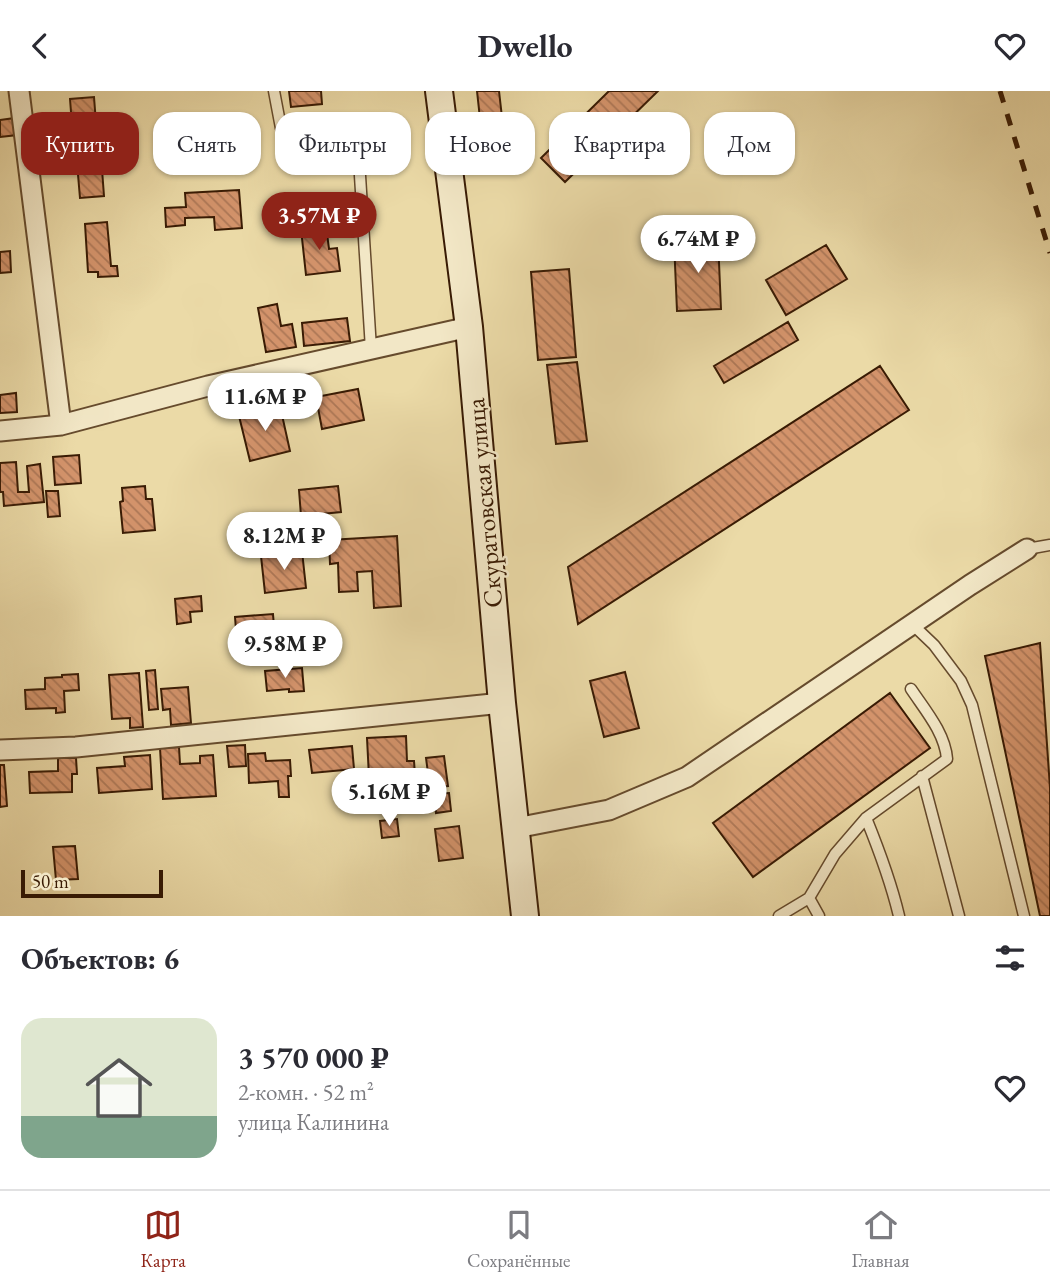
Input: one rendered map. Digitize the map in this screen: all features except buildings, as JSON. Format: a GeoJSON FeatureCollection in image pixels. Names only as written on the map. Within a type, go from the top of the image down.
{"type":"FeatureCollection","features":[{"type":"Feature","properties":{"kind":"street"},"geometry":{"type":"LineString","coordinates":[[19,91],[61,425]]}},
{"type":"Feature","properties":{"kind":"street","name":"Скуратовская улица"},"geometry":{"type":"LineString","coordinates":[[439,91],[469,327],[502,703],[525,916]]}},
{"type":"Feature","properties":{"kind":"street"},"geometry":{"type":"LineString","coordinates":[[0,431],[61,425],[208,386],[469,327]]}},
{"type":"Feature","properties":{"kind":"street"},"geometry":{"type":"LineString","coordinates":[[516,828],[609,810],[687,776],[1027,549]]}},
{"type":"Feature","properties":{"kind":"street"},"geometry":{"type":"LineString","coordinates":[[0,750],[76,747],[502,703]]}},
{"type":"Feature","properties":{"kind":"lane"},"geometry":{"type":"LineString","coordinates":[[274,91],[281,128],[293,137],[348,136],[359,160],[371,349]]}},
{"type":"Feature","properties":{"kind":"lane"},"geometry":{"type":"LineString","coordinates":[[1027,549],[1050,545]]}},
{"type":"Feature","properties":{"kind":"lane"},"geometry":{"type":"LineString","coordinates":[[912,624],[934,645],[961,681],[971,705],[1024,916]]}},
{"type":"Feature","properties":{"kind":"lane"},"geometry":{"type":"LineString","coordinates":[[779,916],[808,898],[835,854],[866,818],[947,759],[940,734],[911,689]]}},
{"type":"Feature","properties":{"kind":"lane"},"geometry":{"type":"LineString","coordinates":[[922,776],[959,916]]}},
{"type":"Feature","properties":{"kind":"lane"},"geometry":{"type":"LineString","coordinates":[[866,818],[894,894],[899,916]]}},
{"type":"Feature","properties":{"kind":"lane"},"geometry":{"type":"LineString","coordinates":[[808,898],[819,916]]}},
{"type":"Feature","properties":{"kind":"railway"},"geometry":{"type":"LineString","coordinates":[[1000,91],[1050,253]]}}]}
